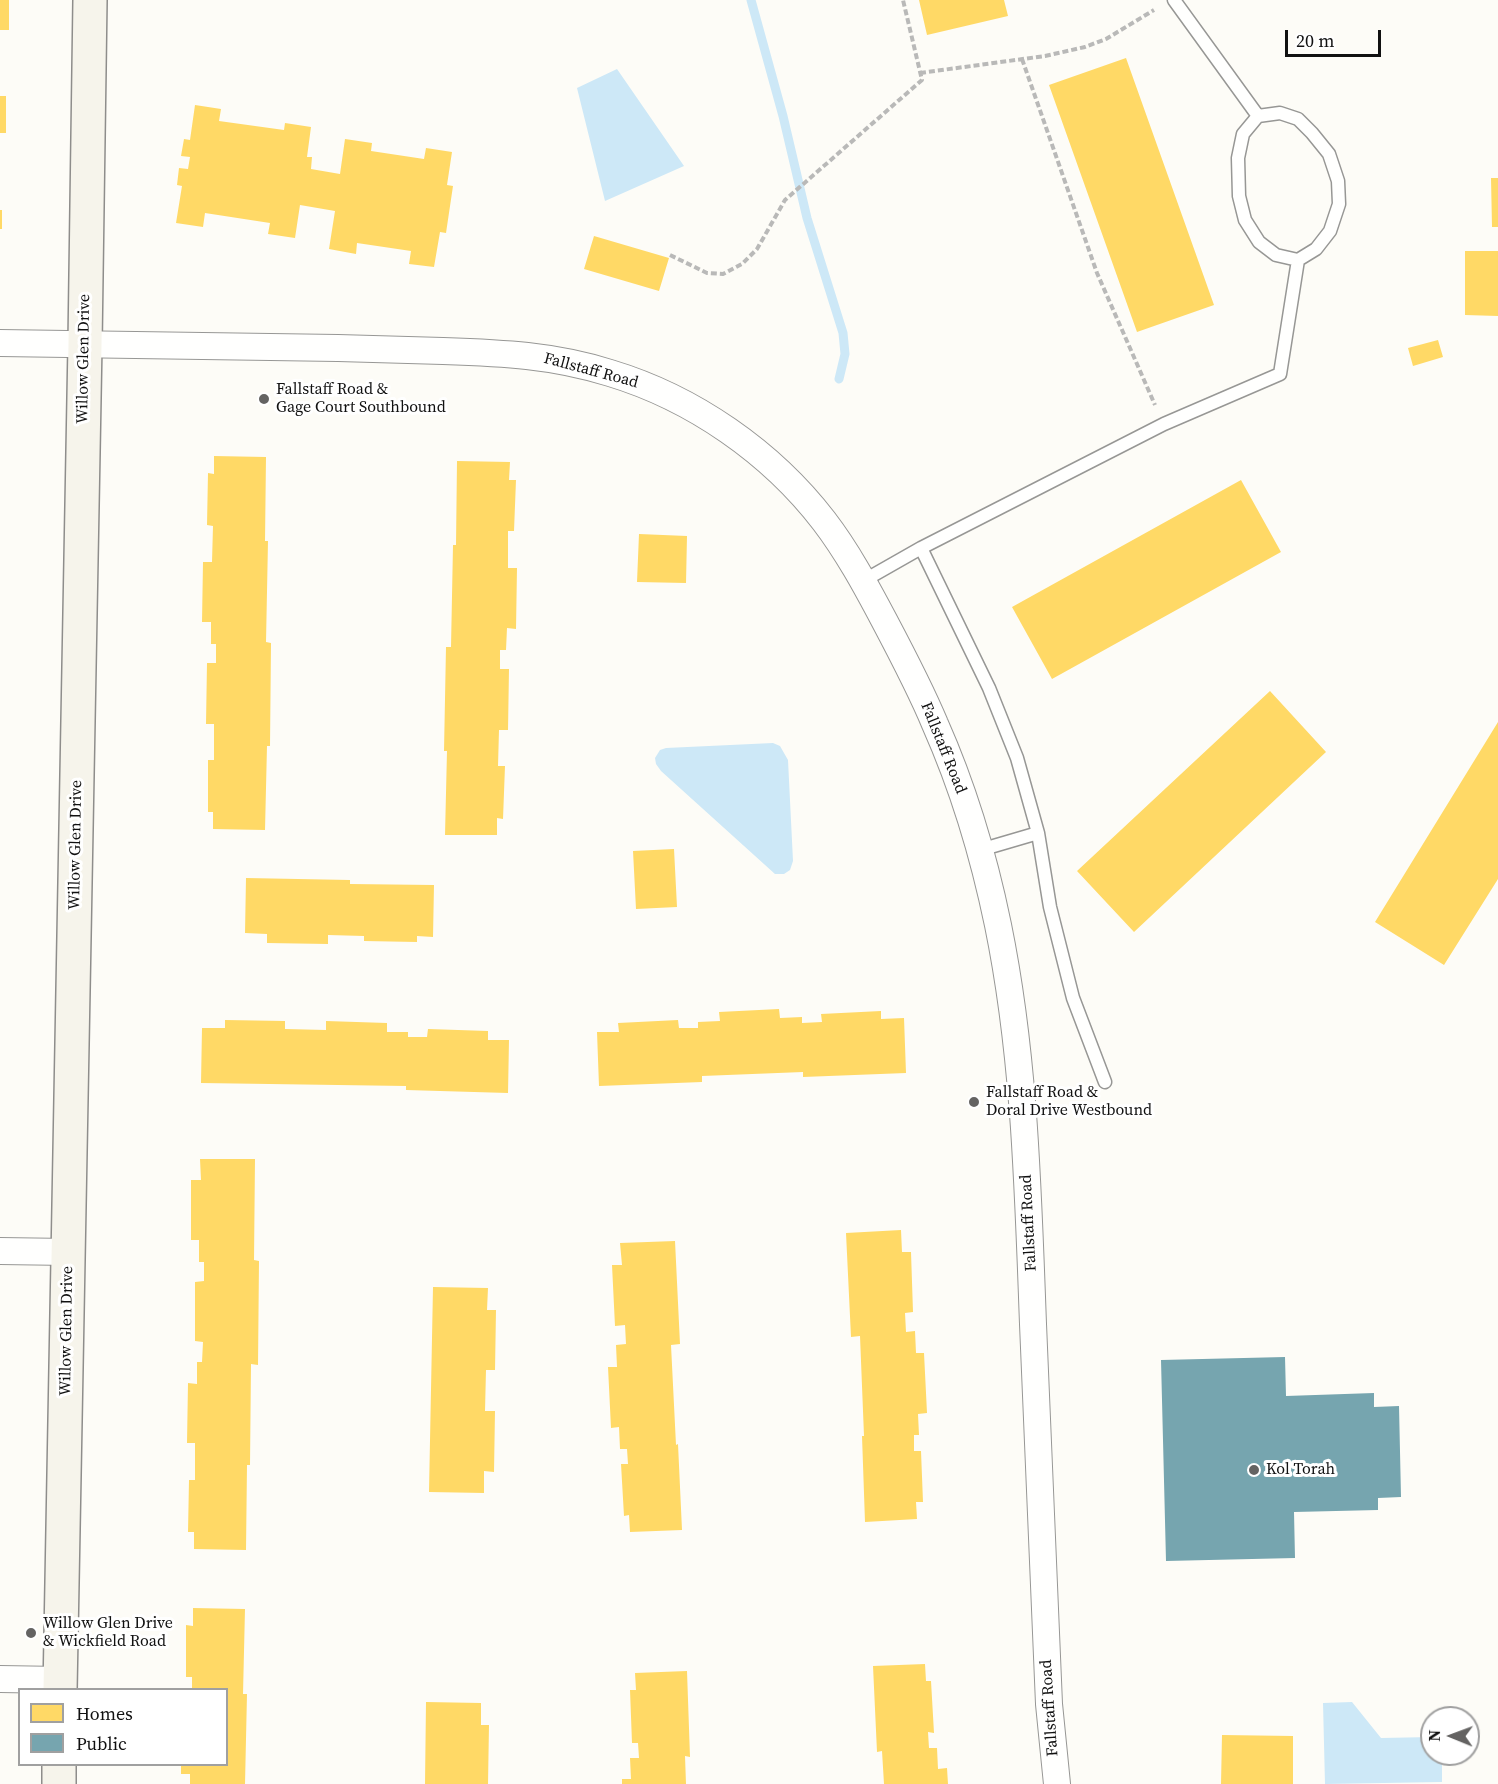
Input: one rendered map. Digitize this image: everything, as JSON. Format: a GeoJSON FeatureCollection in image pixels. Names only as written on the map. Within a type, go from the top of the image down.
{"type":"FeatureCollection","features":[{"type":"Feature","properties":{"kind":"street","name":"Willow Glen Drive"},"geometry":{"type":"LineString","coordinates":[[60,1684],[90,0]]}},
{"type":"Feature","properties":{"kind":"street","name":"Fallstaff Road"},"geometry":{"type":"LineString","coordinates":[[0,342],[501,353],[543,357],[579,364],[652,388],[722,426],[758,452],[824,521],[863,581],[908,665],[937,727],[980,850],[998,922],[1009,988],[1023,1102],[1049,1704],[1057,1784]]}},
{"type":"Feature","properties":{"kind":"street"},"geometry":{"type":"LineString","coordinates":[[0,1251],[69,1252]]}},
{"type":"Feature","properties":{"kind":"street"},"geometry":{"type":"LineString","coordinates":[[0,1678],[60,1684]]}},
{"type":"Feature","properties":{"kind":"street"},"geometry":{"type":"LineString","coordinates":[[59,1766],[59,1784]]}},
{"type":"Feature","properties":{"kind":"lane"},"geometry":{"type":"LineString","coordinates":[[1174,0],[1258,116]]}},
{"type":"Feature","properties":{"kind":"lane"},"geometry":{"type":"LineString","coordinates":[[1280,113],[1298,119],[1329,154],[1338,181],[1339,204],[1330,231],[1316,249],[1298,260],[1276,255],[1259,242],[1245,220],[1239,196],[1238,158],[1243,134],[1258,116],[1280,113]]}},
{"type":"Feature","properties":{"kind":"lane"},"geometry":{"type":"LineString","coordinates":[[863,581],[921,548],[1164,424],[1280,374],[1298,260]]}},
{"type":"Feature","properties":{"kind":"lane"},"geometry":{"type":"LineString","coordinates":[[921,548],[989,688],[1017,758],[1038,833],[1050,907],[1073,998],[1105,1082]]}},
{"type":"Feature","properties":{"kind":"lane"},"geometry":{"type":"LineString","coordinates":[[980,850],[1038,833]]}},
{"type":"Feature","properties":{"kind":"path"},"geometry":{"type":"LineString","coordinates":[[670,255],[707,273],[723,274],[742,264],[757,249],[785,200],[921,80],[903,0]]}},
{"type":"Feature","properties":{"kind":"path"},"geometry":{"type":"LineString","coordinates":[[920,73],[1022,59],[1085,47],[1106,39],[1162,6]]}},
{"type":"Feature","properties":{"kind":"path"},"geometry":{"type":"LineString","coordinates":[[1022,59],[1097,273],[1164,424]]}},
{"type":"Feature","properties":{"kind":"water"},"geometry":{"type":"Polygon","coordinates":[[[617,69],[684,166],[605,201],[577,88],[617,69]]]}},
{"type":"Feature","properties":{"kind":"water"},"geometry":{"type":"Polygon","coordinates":[[[773,743],[780,746],[788,760],[793,861],[790,870],[784,874],[775,874],[661,771],[655,758],[660,750],[666,748],[773,743]]]}},
{"type":"Feature","properties":{"kind":"water"},"geometry":{"type":"Polygon","coordinates":[[[1352,1702],[1381,1738],[1420,1737],[1420,1766],[1442,1766],[1442,1782],[1325,1784],[1323,1703],[1352,1702]]]}},
{"type":"Feature","properties":{"kind":"building: Homes"},"geometry":{"type":"Polygon","coordinates":[[[0,0],[9,0],[9,30],[0,30],[0,0]]]}},
{"type":"Feature","properties":{"kind":"building: Homes"},"geometry":{"type":"Polygon","coordinates":[[[919,0],[1004,0],[1008,16],[927,35],[919,0]]]}},
{"type":"Feature","properties":{"kind":"building: Homes"},"geometry":{"type":"Polygon","coordinates":[[[1126,58],[1214,305],[1137,332],[1049,85],[1126,58]]]}},
{"type":"Feature","properties":{"kind":"building: Homes"},"geometry":{"type":"Polygon","coordinates":[[[0,96],[6,96],[6,133],[0,133],[0,96]]]}},
{"type":"Feature","properties":{"kind":"building: Homes"},"geometry":{"type":"Polygon","coordinates":[[[195,105],[221,109],[219,121],[284,130],[285,123],[311,127],[307,157],[312,157],[311,169],[340,174],[345,139],[372,143],[371,151],[424,159],[426,148],[452,152],[447,185],[453,186],[446,233],[440,232],[434,267],[409,264],[411,251],[357,243],[356,254],[329,249],[335,211],[300,205],[295,238],[268,234],[270,223],[205,213],[203,227],[176,223],[182,186],[177,185],[179,168],[188,169],[190,157],[181,156],[184,139],[190,140],[195,105]]]}},
{"type":"Feature","properties":{"kind":"building: Homes"},"geometry":{"type":"Polygon","coordinates":[[[1491,178],[1498,178],[1498,227],[1492,227],[1491,178]]]}},
{"type":"Feature","properties":{"kind":"building: Homes"},"geometry":{"type":"Polygon","coordinates":[[[0,210],[2,210],[2,229],[0,229],[0,210]]]}},
{"type":"Feature","properties":{"kind":"building: Homes"},"geometry":{"type":"Polygon","coordinates":[[[594,236],[669,258],[659,291],[584,269],[594,236]]]}},
{"type":"Feature","properties":{"kind":"building: Homes"},"geometry":{"type":"Polygon","coordinates":[[[1465,251],[1498,251],[1498,316],[1465,315],[1465,251]]]}},
{"type":"Feature","properties":{"kind":"building: Homes"},"geometry":{"type":"Polygon","coordinates":[[[1438,340],[1443,357],[1413,366],[1408,348],[1438,340]]]}},
{"type":"Feature","properties":{"kind":"building: Homes"},"geometry":{"type":"Polygon","coordinates":[[[214,456],[266,457],[265,541],[268,541],[266,642],[271,643],[270,746],[267,746],[265,830],[213,829],[213,812],[208,812],[208,760],[214,760],[214,724],[206,724],[207,663],[216,663],[216,644],[211,644],[211,622],[202,622],[203,562],[212,562],[213,526],[207,525],[208,473],[214,474],[214,456]]]}},
{"type":"Feature","properties":{"kind":"building: Homes"},"geometry":{"type":"Polygon","coordinates":[[[457,461],[510,462],[509,480],[516,480],[514,531],[508,531],[508,568],[517,568],[516,629],[507,628],[506,650],[500,650],[500,669],[509,669],[508,730],[499,730],[498,766],[505,766],[503,819],[497,818],[497,835],[445,835],[446,647],[451,647],[457,461]]]}},
{"type":"Feature","properties":{"kind":"building: Homes"},"geometry":{"type":"Polygon","coordinates":[[[1241,480],[1281,552],[1052,679],[1012,607],[1241,480]]]}},
{"type":"Feature","properties":{"kind":"building: Homes"},"geometry":{"type":"Polygon","coordinates":[[[639,534],[687,536],[686,583],[637,582],[639,534]]]}},
{"type":"Feature","properties":{"kind":"building: Homes"},"geometry":{"type":"Polygon","coordinates":[[[1270,691],[1326,752],[1134,932],[1077,871],[1270,691]]]}},
{"type":"Feature","properties":{"kind":"building: Homes"},"geometry":{"type":"Polygon","coordinates":[[[1498,722],[1498,879],[1444,965],[1375,922],[1498,722]]]}},
{"type":"Feature","properties":{"kind":"building: Homes"},"geometry":{"type":"Polygon","coordinates":[[[674,849],[677,907],[636,909],[633,851],[674,849]]]}},
{"type":"Feature","properties":{"kind":"building: Homes"},"geometry":{"type":"Polygon","coordinates":[[[246,878],[350,880],[350,884],[434,885],[433,937],[417,936],[417,942],[364,941],[364,936],[328,935],[328,944],[267,943],[267,934],[245,933],[246,878]]]}},
{"type":"Feature","properties":{"kind":"building: Homes"},"geometry":{"type":"Polygon","coordinates":[[[779,1009],[780,1018],[802,1017],[802,1023],[822,1022],[821,1014],[881,1011],[881,1019],[904,1018],[906,1073],[803,1077],[803,1072],[702,1076],[702,1082],[599,1086],[597,1032],[619,1032],[618,1023],[678,1020],[679,1028],[698,1028],[698,1022],[720,1021],[719,1012],[779,1009]]]}},
{"type":"Feature","properties":{"kind":"building: Homes"},"geometry":{"type":"Polygon","coordinates":[[[225,1020],[285,1021],[285,1029],[326,1030],[326,1021],[387,1023],[387,1032],[408,1032],[408,1037],[427,1037],[428,1029],[488,1031],[488,1040],[509,1040],[508,1093],[406,1090],[406,1086],[201,1083],[202,1028],[225,1028],[225,1020]]]}},
{"type":"Feature","properties":{"kind":"building: Homes"},"geometry":{"type":"Polygon","coordinates":[[[200,1159],[255,1159],[254,1260],[259,1261],[258,1365],[251,1364],[246,1550],[194,1549],[194,1532],[188,1532],[189,1480],[195,1480],[195,1443],[187,1443],[188,1383],[197,1384],[197,1362],[202,1362],[203,1342],[195,1341],[195,1282],[204,1281],[204,1262],[199,1262],[199,1240],[191,1240],[191,1180],[201,1180],[200,1159]]]}},
{"type":"Feature","properties":{"kind":"building: Homes"},"geometry":{"type":"Polygon","coordinates":[[[901,1230],[902,1252],[911,1252],[913,1312],[905,1313],[906,1332],[915,1331],[916,1353],[924,1353],[927,1413],[918,1414],[919,1435],[914,1435],[914,1451],[921,1451],[923,1502],[916,1502],[917,1519],[865,1522],[860,1336],[851,1337],[846,1233],[901,1230]]]}},
{"type":"Feature","properties":{"kind":"building: Homes"},"geometry":{"type":"Polygon","coordinates":[[[675,1241],[680,1344],[671,1345],[682,1530],[630,1532],[629,1515],[624,1516],[621,1464],[628,1464],[627,1449],[620,1449],[619,1427],[611,1428],[608,1367],[617,1367],[616,1345],[626,1344],[625,1325],[615,1326],[612,1265],[622,1265],[620,1243],[675,1241]]]}},
{"type":"Feature","properties":{"kind":"building: Homes"},"geometry":{"type":"Polygon","coordinates":[[[433,1287],[488,1288],[487,1310],[496,1310],[495,1370],[486,1370],[485,1411],[495,1411],[494,1472],[484,1471],[484,1493],[429,1492],[433,1287]]]}},
{"type":"Feature","properties":{"kind":"building: Homes"},"geometry":{"type":"Polygon","coordinates":[[[193,1608],[245,1609],[243,1694],[247,1694],[245,1784],[190,1784],[190,1774],[181,1774],[181,1766],[228,1766],[228,1688],[192,1688],[192,1677],[186,1677],[186,1625],[193,1626],[193,1608]]]}},
{"type":"Feature","properties":{"kind":"building: Homes"},"geometry":{"type":"Polygon","coordinates":[[[925,1664],[926,1681],[931,1681],[934,1733],[928,1732],[929,1748],[937,1748],[938,1769],[947,1768],[948,1784],[884,1784],[882,1751],[877,1752],[873,1666],[925,1664]]]}},
{"type":"Feature","properties":{"kind":"building: Homes"},"geometry":{"type":"Polygon","coordinates":[[[687,1671],[690,1757],[685,1756],[686,1784],[622,1784],[622,1779],[631,1779],[630,1758],[639,1758],[638,1743],[632,1743],[630,1690],[636,1690],[635,1673],[687,1671]]]}},
{"type":"Feature","properties":{"kind":"building: Homes"},"geometry":{"type":"Polygon","coordinates":[[[426,1702],[481,1703],[481,1725],[489,1725],[488,1784],[425,1784],[426,1702]]]}},
{"type":"Feature","properties":{"kind":"building: Homes"},"geometry":{"type":"Polygon","coordinates":[[[1222,1735],[1293,1736],[1293,1784],[1221,1784],[1222,1735]]]}},
{"type":"Feature","properties":{"kind":"building: Public"},"geometry":{"type":"Polygon","coordinates":[[[1285,1357],[1286,1396],[1374,1393],[1374,1407],[1399,1406],[1401,1497],[1378,1498],[1378,1510],[1294,1512],[1295,1558],[1166,1561],[1161,1360],[1285,1357]]]}},
{"type":"Feature","properties":{"kind":"waterway"},"geometry":{"type":"LineString","coordinates":[[751,0],[783,116],[807,218],[843,333],[845,354],[839,379]]}},
{"type":"Feature","properties":{"kind":"place","name":"Fallstaff Road & Gage Court Southbound"},"geometry":{"type":"Point","coordinates":[264,399]}},
{"type":"Feature","properties":{"kind":"place","name":"Fallstaff Road & Doral Drive Westbound"},"geometry":{"type":"Point","coordinates":[974,1102]}},
{"type":"Feature","properties":{"kind":"place","name":"Kol Torah"},"geometry":{"type":"Point","coordinates":[1254,1470]}},
{"type":"Feature","properties":{"kind":"place","name":"Willow Glen Drive & Wickfield Road"},"geometry":{"type":"Point","coordinates":[31,1633]}}]}
